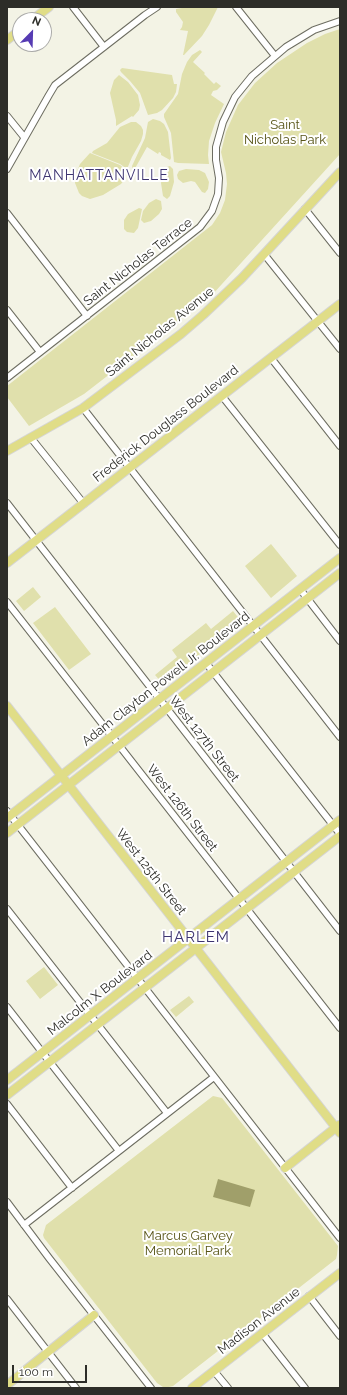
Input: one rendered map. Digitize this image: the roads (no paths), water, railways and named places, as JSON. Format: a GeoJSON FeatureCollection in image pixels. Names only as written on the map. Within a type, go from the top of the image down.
{"type":"FeatureCollection","features":[{"type":"Feature","properties":{"kind":"main road","name":"Saint Nicholas Avenue"},"geometry":{"type":"LineString","coordinates":[[7,451],[83,408],[181,334],[222,297],[340,172]]}},
{"type":"Feature","properties":{"kind":"main road","name":"Frederick Douglass Boulevard"},"geometry":{"type":"LineString","coordinates":[[7,563],[340,304]]}},
{"type":"Feature","properties":{"kind":"main road","name":"Adam Clayton Powell Jr. Boulevard"},"geometry":{"type":"LineString","coordinates":[[8,815],[62,776],[340,558]]}},
{"type":"Feature","properties":{"kind":"main road","name":"Adam Clayton Powell Jr. Boulevard"},"geometry":{"type":"LineString","coordinates":[[7,833],[340,573]]}},
{"type":"Feature","properties":{"kind":"main road","name":"West 125th Street"},"geometry":{"type":"LineString","coordinates":[[7,706],[195,947],[339,1128]]}},
{"type":"Feature","properties":{"kind":"main road","name":"Malcolm X Boulevard"},"geometry":{"type":"LineString","coordinates":[[7,1080],[337,823]]}},
{"type":"Feature","properties":{"kind":"main road","name":"Malcolm X Boulevard"},"geometry":{"type":"LineString","coordinates":[[7,1095],[340,835]]}},
{"type":"Feature","properties":{"kind":"main road"},"geometry":{"type":"LineString","coordinates":[[285,1168],[339,1128]]}},
{"type":"Feature","properties":{"kind":"main road","name":"Madison Avenue"},"geometry":{"type":"LineString","coordinates":[[192,1388],[340,1273]]}},
{"type":"Feature","properties":{"kind":"main road"},"geometry":{"type":"LineString","coordinates":[[7,1385],[49,1353],[94,1315]]}},
{"type":"Feature","properties":{"kind":"street"},"geometry":{"type":"LineString","coordinates":[[73,7],[104,47]]}},
{"type":"Feature","properties":{"kind":"street"},"geometry":{"type":"LineString","coordinates":[[7,169],[48,94],[104,47],[157,7]]}},
{"type":"Feature","properties":{"kind":"street"},"geometry":{"type":"LineString","coordinates":[[236,7],[275,56]]}},
{"type":"Feature","properties":{"kind":"street","name":"Saint Nicholas Terrace"},"geometry":{"type":"LineString","coordinates":[[7,378],[207,220],[218,194],[219,178],[215,154],[223,122],[229,108],[243,86],[262,66],[296,40],[308,33],[340,21]]}},
{"type":"Feature","properties":{"kind":"street"},"geometry":{"type":"LineString","coordinates":[[7,116],[24,137]]}},
{"type":"Feature","properties":{"kind":"street"},"geometry":{"type":"LineString","coordinates":[[305,209],[340,253]]}},
{"type":"Feature","properties":{"kind":"street"},"geometry":{"type":"LineString","coordinates":[[7,214],[87,316]]}},
{"type":"Feature","properties":{"kind":"street"},"geometry":{"type":"LineString","coordinates":[[264,254],[340,349]]}},
{"type":"Feature","properties":{"kind":"street"},"geometry":{"type":"LineString","coordinates":[[7,310],[40,352]]}},
{"type":"Feature","properties":{"kind":"street"},"geometry":{"type":"LineString","coordinates":[[271,358],[340,446]]}},
{"type":"Feature","properties":{"kind":"street"},"geometry":{"type":"LineString","coordinates":[[222,396],[340,544]]}},
{"type":"Feature","properties":{"kind":"street"},"geometry":{"type":"LineString","coordinates":[[83,408],[131,467],[340,737]]}},
{"type":"Feature","properties":{"kind":"street"},"geometry":{"type":"LineString","coordinates":[[31,438],[84,504]]}},
{"type":"Feature","properties":{"kind":"street","name":"West 127th Street"},"geometry":{"type":"LineString","coordinates":[[7,503],[340,931]]}},
{"type":"Feature","properties":{"kind":"street"},"geometry":{"type":"LineString","coordinates":[[300,589],[340,641]]}},
{"type":"Feature","properties":{"kind":"street","name":"West 126th Street"},"geometry":{"type":"LineString","coordinates":[[7,602],[340,1028]]}},
{"type":"Feature","properties":{"kind":"street"},"geometry":{"type":"LineString","coordinates":[[206,663],[337,823],[340,835]]}},
{"type":"Feature","properties":{"kind":"street"},"geometry":{"type":"LineString","coordinates":[[8,815],[18,825],[340,1238]]}},
{"type":"Feature","properties":{"kind":"street"},"geometry":{"type":"LineString","coordinates":[[7,909],[167,1114]]}},
{"type":"Feature","properties":{"kind":"street"},"geometry":{"type":"LineString","coordinates":[[7,1007],[119,1151]]}},
{"type":"Feature","properties":{"kind":"street"},"geometry":{"type":"LineString","coordinates":[[24,1225],[214,1077]]}},
{"type":"Feature","properties":{"kind":"street"},"geometry":{"type":"LineString","coordinates":[[7,1104],[72,1188]]}},
{"type":"Feature","properties":{"kind":"street"},"geometry":{"type":"LineString","coordinates":[[7,1202],[151,1388]]}},
{"type":"Feature","properties":{"kind":"street"},"geometry":{"type":"LineString","coordinates":[[309,1296],[340,1336]]}},
{"type":"Feature","properties":{"kind":"street"},"geometry":{"type":"LineString","coordinates":[[7,1299],[76,1388]]}},
{"type":"Feature","properties":{"kind":"street"},"geometry":{"type":"LineString","coordinates":[[262,1333],[305,1388]]}},
{"type":"Feature","properties":{"kind":"street"},"geometry":{"type":"LineString","coordinates":[[214,1371],[228,1388]]}},
{"type":"Feature","properties":{"kind":"district","name":"MANHATTANVILLE"},"geometry":{"type":"Point","coordinates":[99,176]}},
{"type":"Feature","properties":{"kind":"district","name":"HARLEM"},"geometry":{"type":"Point","coordinates":[196,937]}},
{"type":"Feature","properties":{"kind":"park label","name":"Saint Nicholas Park"},"geometry":{"type":"Point","coordinates":[285,132]}},
{"type":"Feature","properties":{"kind":"park label","name":"Marcus Garvey Memorial Park"},"geometry":{"type":"Point","coordinates":[188,1244]}}]}
